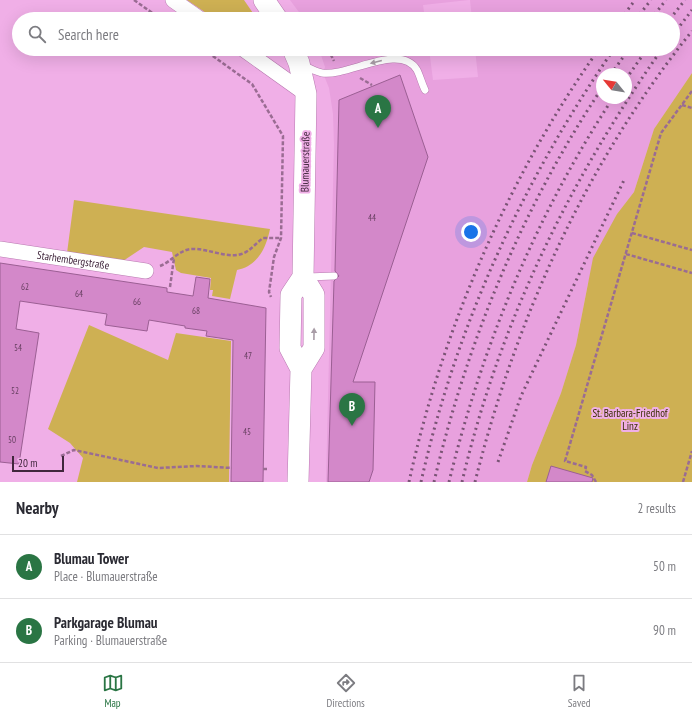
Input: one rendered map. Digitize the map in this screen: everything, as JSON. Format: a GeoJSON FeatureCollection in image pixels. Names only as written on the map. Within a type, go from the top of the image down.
{"type":"FeatureCollection","features":[{"type":"Feature","properties":{"kind":"main road"},"geometry":{"type":"LineString","coordinates":[[264,0],[272,12]]}},
{"type":"Feature","properties":{"kind":"main road","name":"Blumauerstraße"},"geometry":{"type":"LineString","coordinates":[[296,56],[306,94],[303,277]]}},
{"type":"Feature","properties":{"kind":"main road"},"geometry":{"type":"LineString","coordinates":[[298,482],[301,369],[314,348],[314,295],[303,277]]}},
{"type":"Feature","properties":{"kind":"street"},"geometry":{"type":"LineString","coordinates":[[172,0],[190,12]]}},
{"type":"Feature","properties":{"kind":"street"},"geometry":{"type":"LineString","coordinates":[[253,56],[306,94]]}},
{"type":"Feature","properties":{"kind":"street","name":"Starhembergstraße"},"geometry":{"type":"LineString","coordinates":[[0,249],[146,271]]}},
{"type":"Feature","properties":{"kind":"lane"},"geometry":{"type":"LineString","coordinates":[[296,56],[323,73],[340,71],[396,58],[409,63],[416,69],[425,90]]}},
{"type":"Feature","properties":{"kind":"lane"},"geometry":{"type":"LineString","coordinates":[[303,277],[334,276]]}},
{"type":"Feature","properties":{"kind":"path"},"geometry":{"type":"LineString","coordinates":[[134,0],[151,12]]}},
{"type":"Feature","properties":{"kind":"path"},"geometry":{"type":"LineString","coordinates":[[213,56],[252,84],[283,136],[281,238],[274,257],[270,292],[273,301]]}},
{"type":"Feature","properties":{"kind":"path"},"geometry":{"type":"LineString","coordinates":[[596,482],[592,475],[585,471],[586,467],[565,461],[661,133],[692,91]]}},
{"type":"Feature","properties":{"kind":"path"},"geometry":{"type":"LineString","coordinates":[[682,105],[692,108]]}},
{"type":"Feature","properties":{"kind":"path"},"geometry":{"type":"LineString","coordinates":[[632,233],[692,250]]}},
{"type":"Feature","properties":{"kind":"path"},"geometry":{"type":"LineString","coordinates":[[146,271],[164,264],[184,251],[192,249],[235,255],[242,254],[263,238],[281,238]]}},
{"type":"Feature","properties":{"kind":"path"},"geometry":{"type":"LineString","coordinates":[[626,254],[692,273]]}},
{"type":"Feature","properties":{"kind":"path"},"geometry":{"type":"LineString","coordinates":[[170,287],[174,258]]}},
{"type":"Feature","properties":{"kind":"path"},"geometry":{"type":"LineString","coordinates":[[61,456],[74,450],[158,468],[197,466],[232,468]]}},
{"type":"Feature","properties":{"kind":"path"},"geometry":{"type":"LineString","coordinates":[[683,482],[692,451]]}},
{"type":"Feature","properties":{"kind":"path"},"geometry":{"type":"LineString","coordinates":[[263,469],[269,469]]}},
{"type":"Feature","properties":{"kind":"shaded area"},"geometry":{"type":"Polygon","coordinates":[[[290,0],[469,0],[423,5],[424,12],[299,12],[290,0]]]}},
{"type":"Feature","properties":{"kind":"shaded area"},"geometry":{"type":"Polygon","coordinates":[[[470,0],[692,0],[692,73],[654,129],[634,192],[617,214],[588,283],[576,345],[561,393],[532,465],[527,482],[326,482],[334,145],[333,114],[329,88],[323,73],[325,67],[321,56],[430,56],[433,80],[478,77],[476,56],[680,56],[680,12],[471,12],[470,0]]]}},
{"type":"Feature","properties":{"kind":"green space"},"geometry":{"type":"Polygon","coordinates":[[[187,0],[244,0],[252,12],[205,12],[187,0]]]}},
{"type":"Feature","properties":{"kind":"green space","name":"St. Barbara-Friedhof Linz"},"geometry":{"type":"Polygon","coordinates":[[[692,73],[692,482],[527,482],[532,465],[561,393],[576,345],[593,258],[617,214],[634,192],[654,129],[692,73]]]}},
{"type":"Feature","properties":{"kind":"green space"},"geometry":{"type":"Polygon","coordinates":[[[74,200],[270,229],[260,256],[250,265],[237,270],[230,299],[212,296],[213,290],[210,290],[211,278],[181,273],[176,270],[172,252],[144,247],[123,261],[67,253],[74,200]]]}},
{"type":"Feature","properties":{"kind":"green space"},"geometry":{"type":"Polygon","coordinates":[[[89,325],[168,360],[176,333],[231,341],[229,482],[77,482],[83,458],[70,443],[48,429],[89,325]]]}},
{"type":"Feature","properties":{"kind":"building"},"geometry":{"type":"Polygon","coordinates":[[[400,75],[428,157],[353,382],[375,382],[373,470],[369,482],[328,482],[334,281],[339,276],[335,271],[339,100],[400,75]]]}},
{"type":"Feature","properties":{"kind":"building"},"geometry":{"type":"Polygon","coordinates":[[[0,263],[167,288],[167,292],[193,296],[196,277],[210,279],[208,298],[266,308],[263,482],[231,482],[233,340],[206,336],[207,331],[149,320],[147,331],[105,325],[107,314],[20,301],[16,329],[39,333],[19,464],[0,462],[0,263]]]}},
{"type":"Feature","properties":{"kind":"building"},"geometry":{"type":"Polygon","coordinates":[[[551,466],[593,478],[592,482],[546,482],[551,466]]]}},
{"type":"Feature","properties":{"kind":"railway"},"geometry":{"type":"LineString","coordinates":[[626,12],[635,0]]}},
{"type":"Feature","properties":{"kind":"railway"},"geometry":{"type":"LineString","coordinates":[[642,12],[651,0]]}},
{"type":"Feature","properties":{"kind":"railway"},"geometry":{"type":"LineString","coordinates":[[657,12],[666,0]]}},
{"type":"Feature","properties":{"kind":"railway"},"geometry":{"type":"LineString","coordinates":[[676,12],[685,0]]}},
{"type":"Feature","properties":{"kind":"railway"},"geometry":{"type":"LineString","coordinates":[[680,26],[692,10]]}},
{"type":"Feature","properties":{"kind":"railway"},"geometry":{"type":"LineString","coordinates":[[680,47],[692,31]]}},
{"type":"Feature","properties":{"kind":"railway"},"geometry":{"type":"LineString","coordinates":[[409,482],[423,425],[440,368],[460,311],[483,256],[508,201],[536,148],[566,98],[594,56]]}},
{"type":"Feature","properties":{"kind":"railway"},"geometry":{"type":"LineString","coordinates":[[421,482],[453,367],[473,311],[496,256],[522,202],[550,150],[609,56]]}},
{"type":"Feature","properties":{"kind":"railway"},"geometry":{"type":"LineString","coordinates":[[615,68],[624,56]]}},
{"type":"Feature","properties":{"kind":"railway"},"geometry":{"type":"LineString","coordinates":[[632,70],[642,56]]}},
{"type":"Feature","properties":{"kind":"railway"},"geometry":{"type":"LineString","coordinates":[[462,482],[477,423],[496,366],[517,310],[541,256],[568,202],[597,150],[628,99],[657,56]]}},
{"type":"Feature","properties":{"kind":"railway"},"geometry":{"type":"LineString","coordinates":[[475,482],[511,361],[559,244],[588,188],[619,134],[673,56]]}},
{"type":"Feature","properties":{"kind":"railway"},"geometry":{"type":"LineString","coordinates":[[434,482],[447,430],[463,378],[500,278],[522,228],[547,180],[596,98]]}},
{"type":"Feature","properties":{"kind":"railway"},"geometry":{"type":"LineString","coordinates":[[449,482],[462,431],[478,381],[514,283],[560,188],[585,143],[609,104]]}},
{"type":"Feature","properties":{"kind":"railway"},"geometry":{"type":"LineString","coordinates":[[498,462],[521,396],[625,178]]}},
{"type":"Feature","properties":{"kind":"place","name":"Blumau Tower"},"geometry":{"type":"Point","coordinates":[378,128]}},
{"type":"Feature","properties":{"kind":"place","name":"Parkgarage Blumau"},"geometry":{"type":"Point","coordinates":[352,426]}}]}
